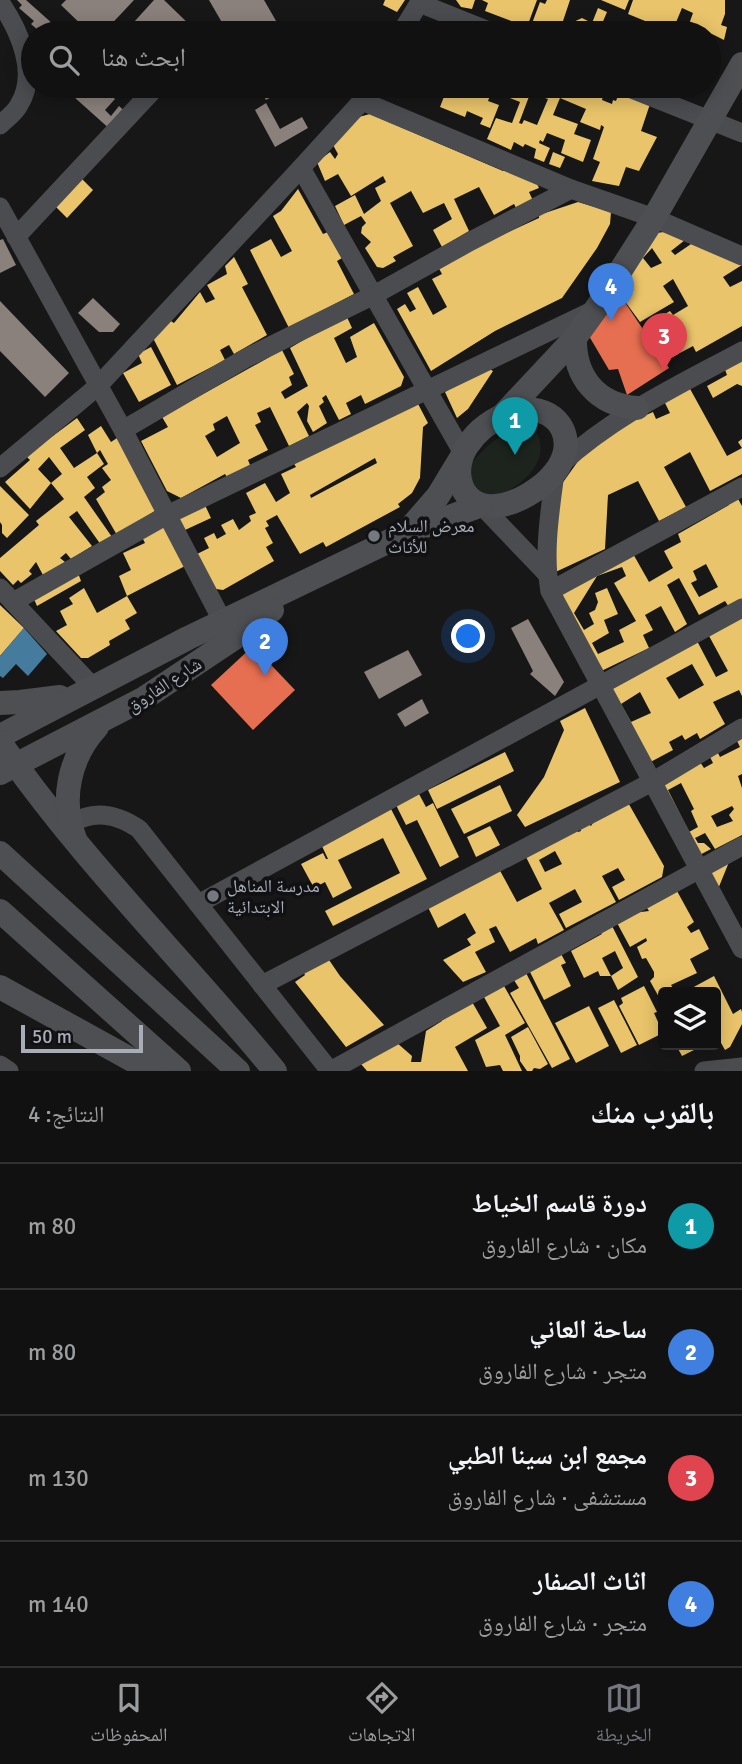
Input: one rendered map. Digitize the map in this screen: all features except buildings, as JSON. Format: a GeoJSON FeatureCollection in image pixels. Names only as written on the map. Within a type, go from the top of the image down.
{"type":"FeatureCollection","features":[{"type":"Feature","properties":{"kind":"main road"},"geometry":{"type":"LineString","coordinates":[[501,417],[575,338],[596,309],[654,218],[742,64]]}},
{"type":"Feature","properties":{"kind":"main road"},"geometry":{"type":"LineString","coordinates":[[575,338],[576,361],[586,383],[603,399],[625,407],[637,408]]}},
{"type":"Feature","properties":{"kind":"main road","name":"شارع الفاروق"},"geometry":{"type":"LineString","coordinates":[[0,736],[86,690],[406,533],[480,506],[514,501],[533,491],[557,469],[564,449],[564,435],[553,415],[532,409],[515,411],[482,429],[432,505],[406,533]]}},
{"type":"Feature","properties":{"kind":"main road"},"geometry":{"type":"LineString","coordinates":[[463,455],[459,469],[460,483],[466,495],[480,506]]}},
{"type":"Feature","properties":{"kind":"main road","name":"شارع الفاروق"},"geometry":{"type":"LineString","coordinates":[[8,769],[143,699],[212,654],[316,578]]}},
{"type":"Feature","properties":{"kind":"main road"},"geometry":{"type":"LineString","coordinates":[[0,703],[86,690]]}},
{"type":"Feature","properties":{"kind":"main road"},"geometry":{"type":"LineString","coordinates":[[74,835],[68,792],[75,761],[86,740],[102,722]]}},
{"type":"Feature","properties":{"kind":"main road"},"geometry":{"type":"LineString","coordinates":[[0,742],[8,769],[74,835],[275,1071]]}},
{"type":"Feature","properties":{"kind":"main road"},"geometry":{"type":"LineString","coordinates":[[0,853],[238,1071]]}},
{"type":"Feature","properties":{"kind":"main road"},"geometry":{"type":"LineString","coordinates":[[0,911],[179,1071]]}},
{"type":"Feature","properties":{"kind":"main road"},"geometry":{"type":"LineString","coordinates":[[0,987],[152,1071]]}},
{"type":"Feature","properties":{"kind":"street"},"geometry":{"type":"LineString","coordinates":[[408,21],[420,1],[466,21]]}},
{"type":"Feature","properties":{"kind":"street"},"geometry":{"type":"LineString","coordinates":[[0,2],[8,13],[21,43]]}},
{"type":"Feature","properties":{"kind":"street"},"geometry":{"type":"LineString","coordinates":[[0,125],[19,105],[22,98]]}},
{"type":"Feature","properties":{"kind":"street"},"geometry":{"type":"LineString","coordinates":[[16,237],[146,98]]}},
{"type":"Feature","properties":{"kind":"street"},"geometry":{"type":"LineString","coordinates":[[0,468],[99,386],[301,168],[362,98]]}},
{"type":"Feature","properties":{"kind":"street"},"geometry":{"type":"LineString","coordinates":[[377,98],[571,189],[654,218],[742,256]]}},
{"type":"Feature","properties":{"kind":"street"},"geometry":{"type":"LineString","coordinates":[[654,98],[742,133]]}},
{"type":"Feature","properties":{"kind":"street"},"geometry":{"type":"LineString","coordinates":[[301,168],[463,455]]}},
{"type":"Feature","properties":{"kind":"street"},"geometry":{"type":"LineString","coordinates":[[123,430],[246,358],[373,295],[571,189]]}},
{"type":"Feature","properties":{"kind":"street"},"geometry":{"type":"LineString","coordinates":[[0,207],[123,430],[223,622]]}},
{"type":"Feature","properties":{"kind":"street"},"geometry":{"type":"LineString","coordinates":[[86,690],[7,595],[596,309]]}},
{"type":"Feature","properties":{"kind":"street","name":"شارع الفاروق"},"geometry":{"type":"LineString","coordinates":[[557,469],[594,435],[637,408],[742,351]]}},
{"type":"Feature","properties":{"kind":"street"},"geometry":{"type":"LineString","coordinates":[[549,582],[557,469]]}},
{"type":"Feature","properties":{"kind":"street"},"geometry":{"type":"LineString","coordinates":[[549,582],[742,487]]}},
{"type":"Feature","properties":{"kind":"street"},"geometry":{"type":"LineString","coordinates":[[480,506],[549,582],[599,685],[742,949]]}},
{"type":"Feature","properties":{"kind":"street"},"geometry":{"type":"LineString","coordinates":[[198,904],[742,608]]}},
{"type":"Feature","properties":{"kind":"street"},"geometry":{"type":"LineString","coordinates":[[262,985],[652,782],[742,728]]}},
{"type":"Feature","properties":{"kind":"street"},"geometry":{"type":"LineString","coordinates":[[74,835],[81,817],[96,814],[126,820],[139,829],[330,1071],[742,846]]}},
{"type":"Feature","properties":{"kind":"street"},"geometry":{"type":"LineString","coordinates":[[0,1065],[9,1071]]}},
{"type":"Feature","properties":{"kind":"street"},"geometry":{"type":"LineString","coordinates":[[704,1071],[742,1067]]}},
{"type":"Feature","properties":{"kind":"shaded area"},"geometry":{"type":"Polygon","coordinates":[[[525,427],[534,429],[539,439],[541,449],[534,468],[519,484],[500,494],[477,492],[468,468],[493,442],[508,432],[525,427]]]}},
{"type":"Feature","properties":{"kind":"place","name":"اثاث الصفار"},"geometry":{"type":"Point","coordinates":[611,321]}},
{"type":"Feature","properties":{"kind":"place","name":"مجمع ابن سينا الطبي"},"geometry":{"type":"Point","coordinates":[664,371]}},
{"type":"Feature","properties":{"kind":"place","name":"دورة قاسم الخياط"},"geometry":{"type":"Point","coordinates":[515,455]}},
{"type":"Feature","properties":{"kind":"place","name":"معرض السلام للأثاث"},"geometry":{"type":"Point","coordinates":[374,536]}},
{"type":"Feature","properties":{"kind":"place","name":"ساحة العاني"},"geometry":{"type":"Point","coordinates":[265,676]}},
{"type":"Feature","properties":{"kind":"place","name":"مدرسة المناهل الابتدائية"},"geometry":{"type":"Point","coordinates":[213,896]}}]}
